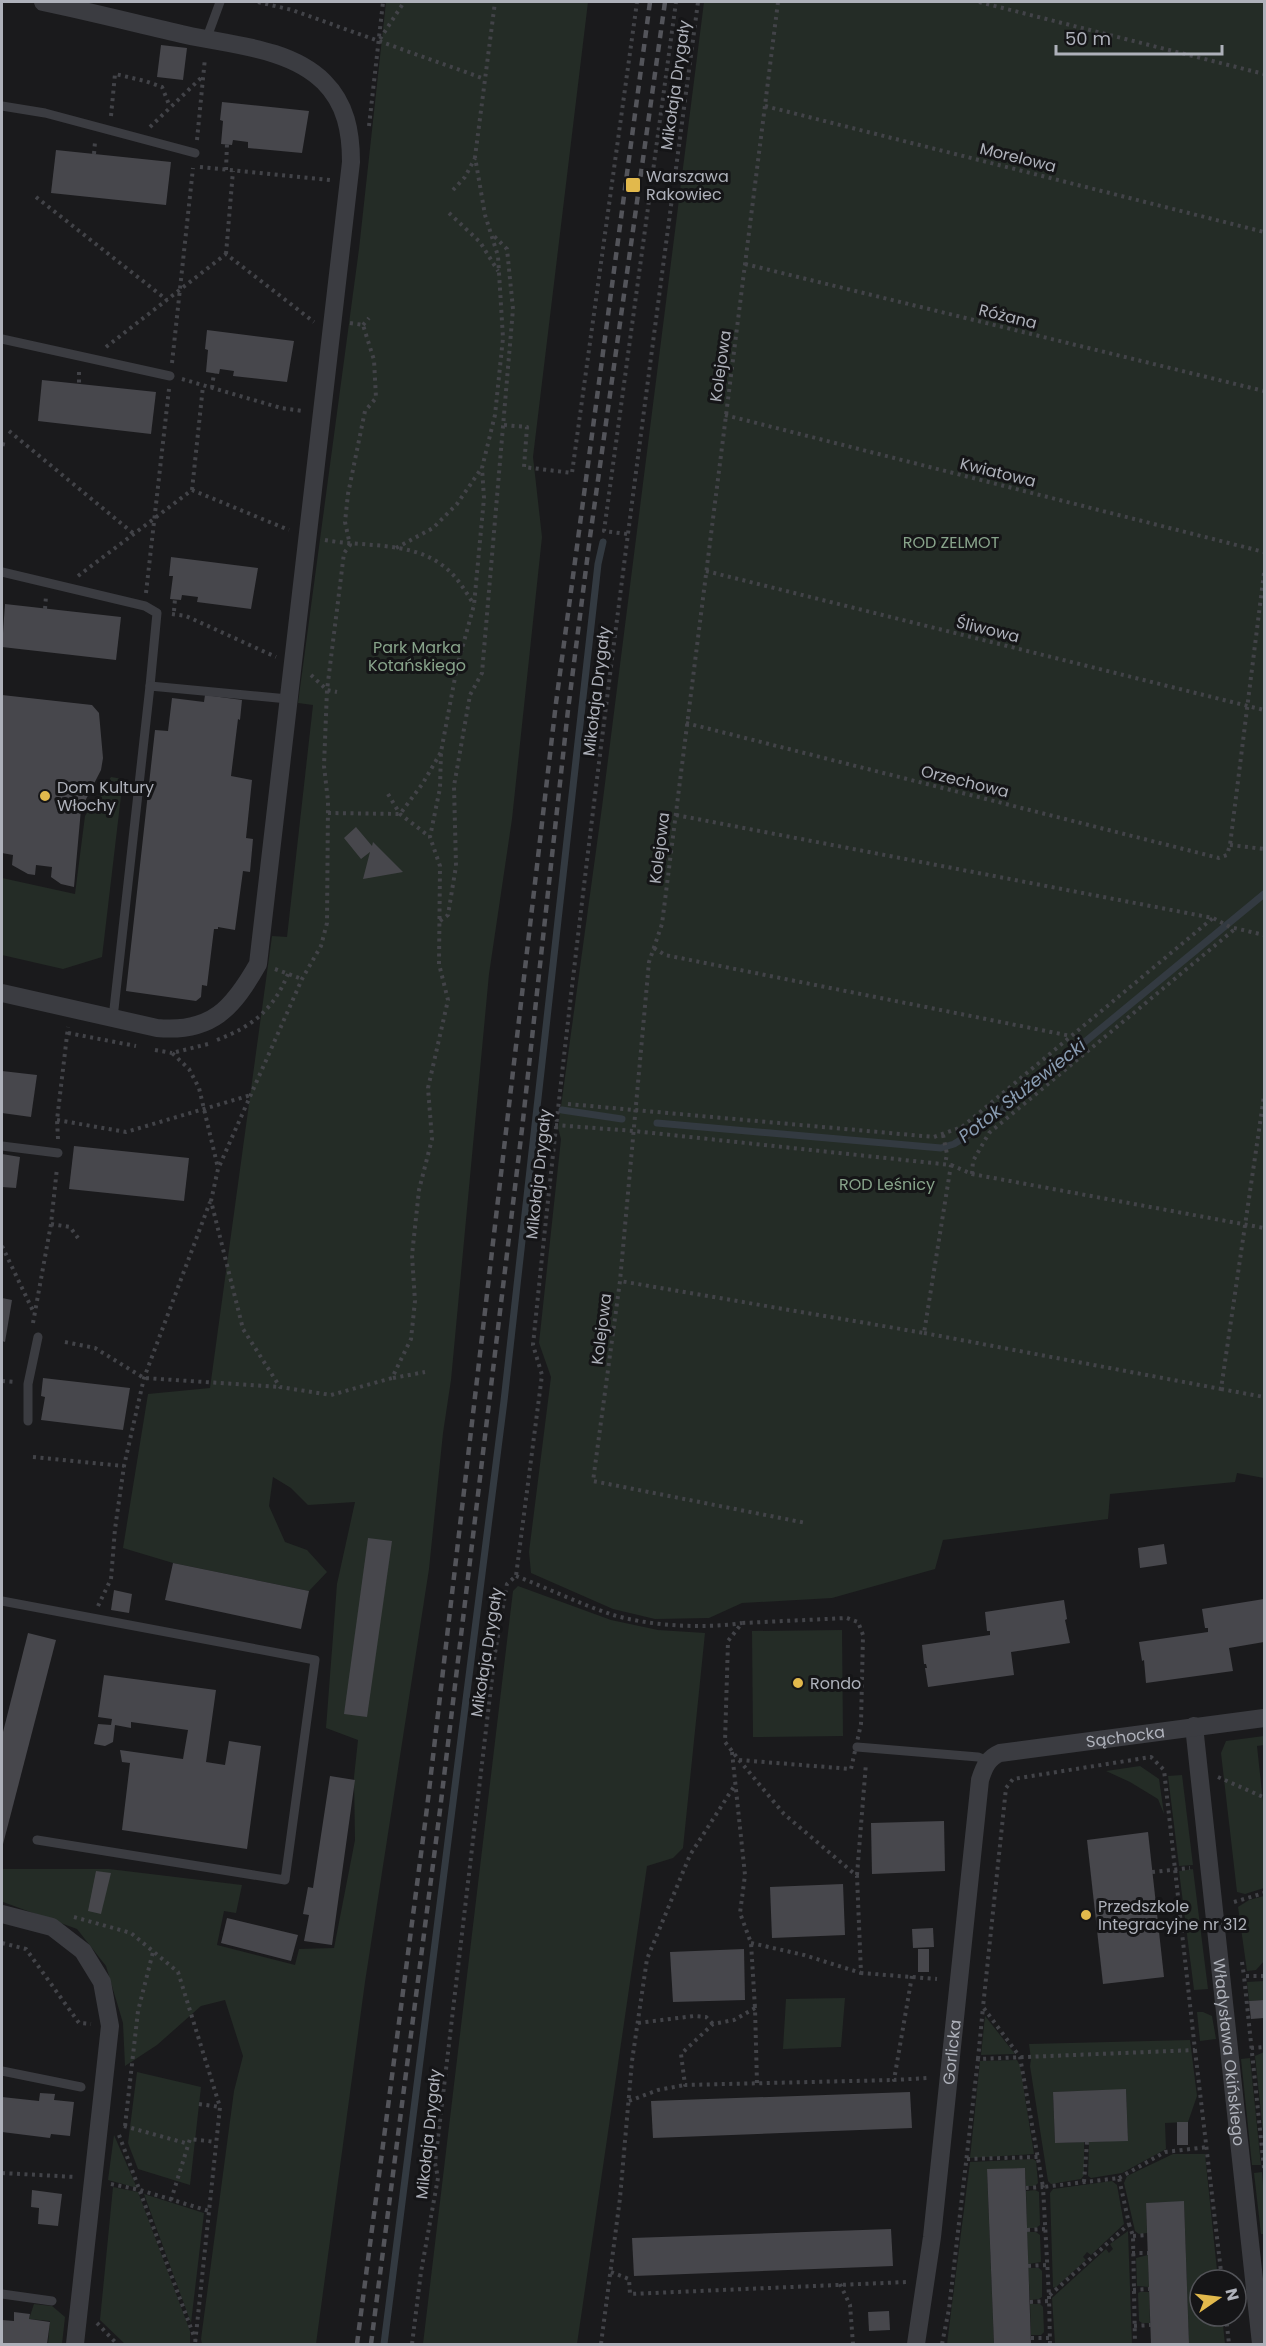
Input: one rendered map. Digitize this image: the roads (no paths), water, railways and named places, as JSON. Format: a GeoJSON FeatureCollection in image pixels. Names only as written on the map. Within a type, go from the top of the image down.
{"type":"FeatureCollection","features":[{"type":"Feature","properties":{"kind":"street"},"geometry":{"type":"LineString","coordinates":[[2,993],[157,1028],[178,1030],[197,1027],[232,1004],[241,994],[258,964],[351,162],[350,130],[339,102],[322,80],[308,69],[290,60],[43,2]]}},
{"type":"Feature","properties":{"kind":"street","name":"Sąchocka"},"geometry":{"type":"LineString","coordinates":[[988,1761],[1000,1753],[1264,1718]]}},
{"type":"Feature","properties":{"kind":"street","name":"Władysława Okińskiego"},"geometry":{"type":"LineString","coordinates":[[1194,1726],[1261,2344]]}},
{"type":"Feature","properties":{"kind":"street","name":"Gorlicka"},"geometry":{"type":"LineString","coordinates":[[916,2344],[933,2237],[980,1780],[988,1761]]}},
{"type":"Feature","properties":{"kind":"street"},"geometry":{"type":"LineString","coordinates":[[2,1914],[52,1927],[83,1951],[102,1982],[110,2026],[98,2181],[75,2344]]}},
{"type":"Feature","properties":{"kind":"lane"},"geometry":{"type":"LineString","coordinates":[[206,39],[220,2]]}},
{"type":"Feature","properties":{"kind":"lane"},"geometry":{"type":"LineString","coordinates":[[2,106],[45,113],[195,153]]}},
{"type":"Feature","properties":{"kind":"lane"},"geometry":{"type":"LineString","coordinates":[[2,339],[170,376]]}},
{"type":"Feature","properties":{"kind":"lane"},"geometry":{"type":"LineString","coordinates":[[2,572],[145,606],[157,613],[113,1018]]}},
{"type":"Feature","properties":{"kind":"lane"},"geometry":{"type":"LineString","coordinates":[[150,686],[288,699]]}},
{"type":"Feature","properties":{"kind":"lane"},"geometry":{"type":"LineString","coordinates":[[2,1146],[58,1153]]}},
{"type":"Feature","properties":{"kind":"lane"},"geometry":{"type":"LineString","coordinates":[[28,1421],[27,1384],[35,1333]]}},
{"type":"Feature","properties":{"kind":"lane"},"geometry":{"type":"LineString","coordinates":[[2,1601],[315,1660],[285,1880],[37,1840]]}},
{"type":"Feature","properties":{"kind":"lane"},"geometry":{"type":"LineString","coordinates":[[862,1748],[978,1757],[988,1761]]}},
{"type":"Feature","properties":{"kind":"lane"},"geometry":{"type":"LineString","coordinates":[[2,2071],[81,2087]]}},
{"type":"Feature","properties":{"kind":"lane"},"geometry":{"type":"LineString","coordinates":[[2,2294],[52,2301]]}},
{"type":"Feature","properties":{"kind":"waterway"},"geometry":{"type":"LineString","coordinates":[[384,2344],[504,1401],[598,564],[603,542]]}},
{"type":"Feature","properties":{"kind":"waterway","name":"Potok Służewiecki"},"geometry":{"type":"LineString","coordinates":[[657,1123],[941,1148],[954,1144],[983,1126],[1264,894]]}},
{"type":"Feature","properties":{"kind":"waterway","name":"Potok Służewiecki"},"geometry":{"type":"LineString","coordinates":[[562,1110],[622,1119]]}},
{"type":"Feature","properties":{"kind":"railway"},"geometry":{"type":"LineString","coordinates":[[357,2344],[427,1808],[556,703],[650,2]]}},
{"type":"Feature","properties":{"kind":"railway"},"geometry":{"type":"LineString","coordinates":[[371,2344],[440,1810],[522,1129],[568,710],[665,2]]}},
{"type":"Feature","properties":{"kind":"place","name":"Warszawa Rakowiec"},"geometry":{"type":"Point","coordinates":[633,185]}},
{"type":"Feature","properties":{"kind":"place","name":"Dom Kultury Włochy"},"geometry":{"type":"Point","coordinates":[45,796]}},
{"type":"Feature","properties":{"kind":"place","name":"Rondo"},"geometry":{"type":"Point","coordinates":[798,1683]}},
{"type":"Feature","properties":{"kind":"place","name":"Przedszkole Integracyjne nr 312"},"geometry":{"type":"Point","coordinates":[1086,1915]}},
{"type":"Feature","properties":{"kind":"park label","name":"ROD ZELMOT"},"geometry":{"type":"Point","coordinates":[951,542]}},
{"type":"Feature","properties":{"kind":"park label","name":"Park Marka Kotańskiego"},"geometry":{"type":"Point","coordinates":[417,656]}},
{"type":"Feature","properties":{"kind":"park label","name":"ROD Leśnicy"},"geometry":{"type":"Point","coordinates":[887,1184]}}]}
